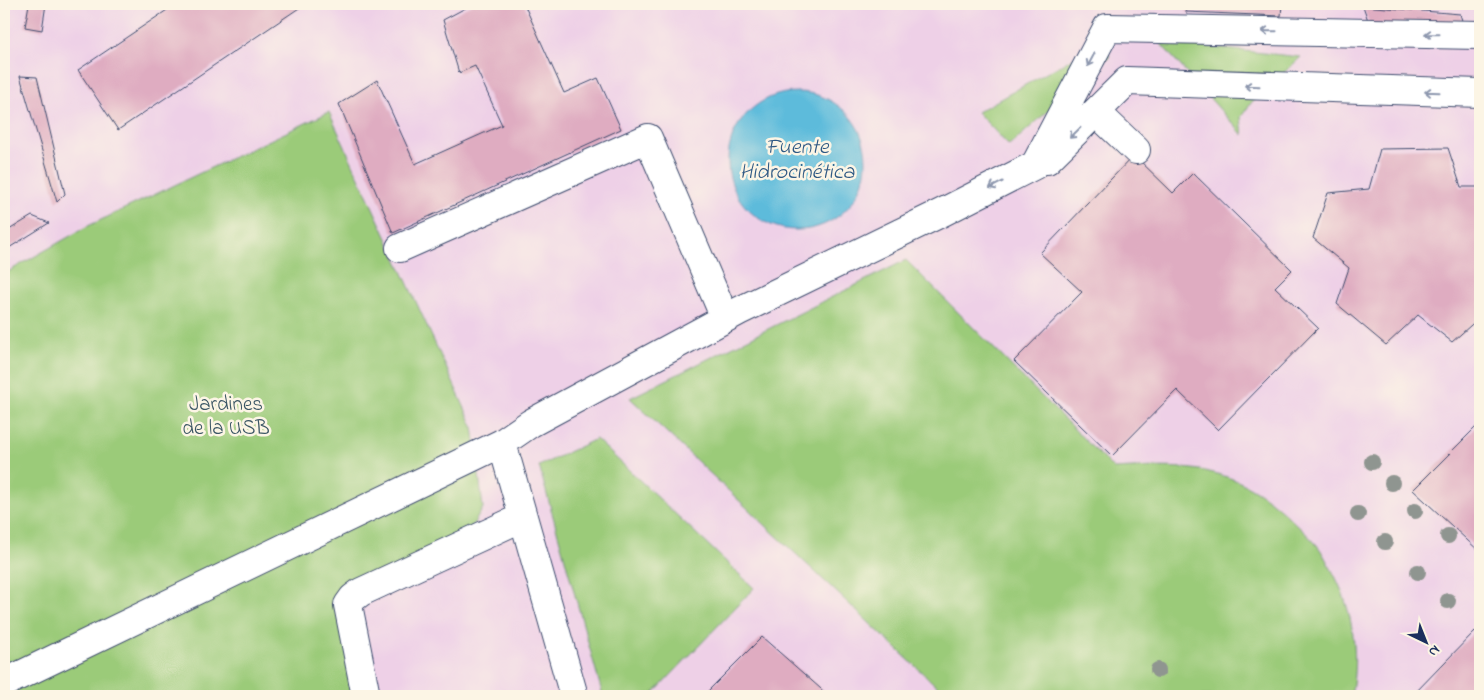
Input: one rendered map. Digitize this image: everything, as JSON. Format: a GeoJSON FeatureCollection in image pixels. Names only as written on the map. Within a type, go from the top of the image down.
{"type":"FeatureCollection","features":[{"type":"Feature","properties":{"kind":"lane"},"geometry":{"type":"LineString","coordinates":[[1035,165],[1108,16],[1480,35]]}},
{"type":"Feature","properties":{"kind":"lane"},"geometry":{"type":"LineString","coordinates":[[4,683],[502,443],[531,423],[725,318],[1046,161],[1127,81],[1480,93]]}},
{"type":"Feature","properties":{"kind":"lane"},"geometry":{"type":"LineString","coordinates":[[1096,112],[1136,150]]}},
{"type":"Feature","properties":{"kind":"lane"},"geometry":{"type":"LineString","coordinates":[[400,248],[648,138],[725,318]]}},
{"type":"Feature","properties":{"kind":"lane"},"geometry":{"type":"LineString","coordinates":[[502,443],[574,696]]}},
{"type":"Feature","properties":{"kind":"lane"},"geometry":{"type":"LineString","coordinates":[[366,696],[348,605],[353,598],[361,592],[523,517]]}},
{"type":"Feature","properties":{"kind":"shaded area"},"geometry":{"type":"Polygon","coordinates":[[[4,4],[1480,4],[1480,696],[4,696],[4,4]]]}},
{"type":"Feature","properties":{"kind":"green space"},"geometry":{"type":"Polygon","coordinates":[[[1096,40],[1110,56],[1009,146],[977,112],[1075,57],[1096,40]]]}},
{"type":"Feature","properties":{"kind":"green space"},"geometry":{"type":"Polygon","coordinates":[[[1159,42],[1301,57],[1251,103],[1241,117],[1243,135],[1159,42]]]}},
{"type":"Feature","properties":{"kind":"green space","name":"Jardines de la USB"},"geometry":{"type":"Polygon","coordinates":[[[329,112],[473,426],[483,508],[457,552],[351,600],[376,696],[4,696],[4,274],[86,227],[329,112]]]}},
{"type":"Feature","properties":{"kind":"green space"},"geometry":{"type":"Polygon","coordinates":[[[906,260],[1114,469],[1185,468],[1213,473],[1236,480],[1263,495],[1308,536],[1317,545],[1337,580],[1348,612],[1352,628],[1355,662],[1351,696],[947,696],[630,398],[906,260]]]}},
{"type":"Feature","properties":{"kind":"green space"},"geometry":{"type":"Polygon","coordinates":[[[596,439],[754,588],[651,696],[603,696],[539,466],[596,439]]]}},
{"type":"Feature","properties":{"kind":"water","name":"Fuente Hidrocinética"},"geometry":{"type":"Polygon","coordinates":[[[797,92],[823,97],[846,112],[861,135],[866,161],[861,187],[846,210],[823,225],[797,230],[771,225],[748,210],[733,187],[728,161],[733,135],[748,112],[771,97],[797,92]]]}},
{"type":"Feature","properties":{"kind":"building"},"geometry":{"type":"Polygon","coordinates":[[[29,4],[46,4],[42,30],[25,27],[29,4]]]}},
{"type":"Feature","properties":{"kind":"building"},"geometry":{"type":"Polygon","coordinates":[[[176,4],[305,4],[118,130],[78,70],[176,4]]]}},
{"type":"Feature","properties":{"kind":"building"},"geometry":{"type":"Polygon","coordinates":[[[473,4],[524,4],[564,93],[598,78],[621,129],[393,233],[339,104],[377,80],[415,164],[502,125],[475,66],[459,73],[443,20],[473,4]]]}},
{"type":"Feature","properties":{"kind":"building"},"geometry":{"type":"Polygon","coordinates":[[[1187,4],[1282,4],[1281,16],[1186,12],[1187,4]]]}},
{"type":"Feature","properties":{"kind":"building"},"geometry":{"type":"Polygon","coordinates":[[[1363,6],[1460,14],[1464,27],[1371,29],[1363,6]]]}},
{"type":"Feature","properties":{"kind":"building"},"geometry":{"type":"Polygon","coordinates":[[[20,76],[37,77],[65,194],[57,202],[20,76]]]}},
{"type":"Feature","properties":{"kind":"building"},"geometry":{"type":"Polygon","coordinates":[[[1448,148],[1461,187],[1480,187],[1480,317],[1452,342],[1418,315],[1386,345],[1337,304],[1349,268],[1313,238],[1328,193],[1369,189],[1380,149],[1448,148]]]}},
{"type":"Feature","properties":{"kind":"building"},"geometry":{"type":"Polygon","coordinates":[[[1134,155],[1173,193],[1193,173],[1292,270],[1275,287],[1318,328],[1218,430],[1177,390],[1112,456],[1014,361],[1082,292],[1040,253],[1134,155]]]}},
{"type":"Feature","properties":{"kind":"building"},"geometry":{"type":"Polygon","coordinates":[[[32,216],[49,223],[4,251],[4,233],[32,216]]]}},
{"type":"Feature","properties":{"kind":"building"},"geometry":{"type":"Polygon","coordinates":[[[1480,423],[1480,552],[1413,490],[1480,423]]]}},
{"type":"Feature","properties":{"kind":"building"},"geometry":{"type":"Polygon","coordinates":[[[1475,631],[1480,636],[1480,696],[1412,696],[1475,631]]]}},
{"type":"Feature","properties":{"kind":"building"},"geometry":{"type":"Polygon","coordinates":[[[762,637],[829,696],[703,696],[762,637]]]}}]}
